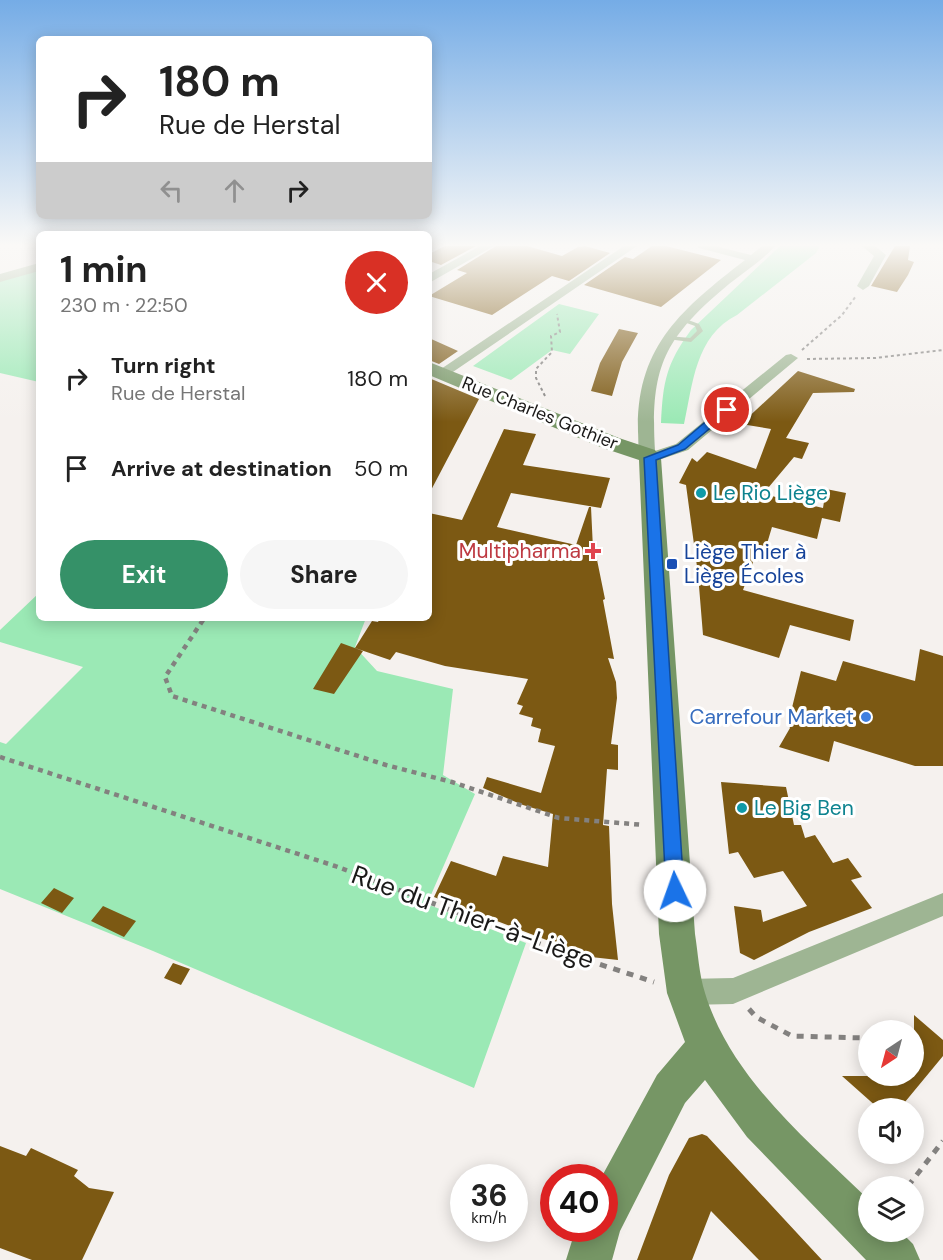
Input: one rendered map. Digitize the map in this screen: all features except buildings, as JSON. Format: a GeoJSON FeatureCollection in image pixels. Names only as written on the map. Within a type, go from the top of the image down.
{"type":"FeatureCollection","features":[{"type":"Feature","properties":{"kind":"street"},"geometry":{"type":"LineString","coordinates":[[435,371],[543,305]]}},
{"type":"Feature","properties":{"kind":"street"},"geometry":{"type":"LineString","coordinates":[[701,305],[683,320],[669,338],[657,357],[648,387],[648,457],[671,828],[678,934],[686,992],[707,1046],[751,1111],[858,1220]]}},
{"type":"Feature","properties":{"kind":"street"},"geometry":{"type":"LineString","coordinates":[[648,457],[682,447],[791,358]]}},
{"type":"Feature","properties":{"kind":"street","name":"Rue Charles Gothier"},"geometry":{"type":"LineString","coordinates":[[435,371],[648,457]]}},
{"type":"Feature","properties":{"kind":"street"},"geometry":{"type":"LineString","coordinates":[[686,992],[733,991],[943,904]]}},
{"type":"Feature","properties":{"kind":"street"},"geometry":{"type":"LineString","coordinates":[[618,1190],[671,1089],[707,1046]]}},
{"type":"Feature","properties":{"kind":"street"},"geometry":{"type":"LineString","coordinates":[[589,1260],[595,1242]]}},
{"type":"Feature","properties":{"kind":"street"},"geometry":{"type":"LineString","coordinates":[[880,1242],[897,1260]]}},
{"type":"Feature","properties":{"kind":"lane"},"geometry":{"type":"LineString","coordinates":[[669,338],[691,340],[700,331],[697,325],[683,320]]}},
{"type":"Feature","properties":{"kind":"path"},"geometry":{"type":"LineString","coordinates":[[530,408],[545,404],[547,401],[536,378],[536,369],[552,352],[551,336],[560,332],[557,308],[547,305]]}},
{"type":"Feature","properties":{"kind":"path"},"geometry":{"type":"LineString","coordinates":[[791,358],[816,341],[849,305]]}},
{"type":"Feature","properties":{"kind":"path"},"geometry":{"type":"LineString","coordinates":[[791,358],[844,362],[943,350]]}},
{"type":"Feature","properties":{"kind":"path"},"geometry":{"type":"LineString","coordinates":[[203,621],[165,677],[172,696],[386,765],[452,782],[530,810],[575,820],[671,828]]}},
{"type":"Feature","properties":{"kind":"path","name":"Rue du Thier-à-Liège"},"geometry":{"type":"LineString","coordinates":[[0,757],[335,866],[559,951],[686,992]]}},
{"type":"Feature","properties":{"kind":"path"},"geometry":{"type":"LineString","coordinates":[[733,991],[756,1017],[792,1036],[858,1038]]}},
{"type":"Feature","properties":{"kind":"path"},"geometry":{"type":"LineString","coordinates":[[916,1176],[943,1141]]}},
{"type":"Feature","properties":{"kind":"green space"},"geometry":{"type":"Polygon","coordinates":[[[0,305],[36,305],[36,381],[0,373],[0,305]]]}},
{"type":"Feature","properties":{"kind":"green space"},"geometry":{"type":"Polygon","coordinates":[[[558,305],[599,314],[570,354],[552,350],[511,380],[473,366],[558,305]]]}},
{"type":"Feature","properties":{"kind":"green space"},"geometry":{"type":"Polygon","coordinates":[[[718,305],[750,305],[723,324],[704,348],[694,377],[684,424],[661,423],[667,374],[676,353],[691,330],[718,305]]]}},
{"type":"Feature","properties":{"kind":"green space"},"geometry":{"type":"Polygon","coordinates":[[[36,596],[36,621],[365,621],[355,647],[377,671],[453,689],[443,775],[475,794],[427,904],[526,943],[474,1088],[153,951],[0,889],[0,742],[6,744],[83,667],[0,642],[0,630],[36,596]]]}},
{"type":"Feature","properties":{"kind":"place","name":"Le Rio Liège"},"geometry":{"type":"Point","coordinates":[701,493]}},
{"type":"Feature","properties":{"kind":"place","name":"Multipharma"},"geometry":{"type":"Point","coordinates":[593,551]}},
{"type":"Feature","properties":{"kind":"place","name":"Liège Thier à Liège Écoles"},"geometry":{"type":"Point","coordinates":[672,564]}},
{"type":"Feature","properties":{"kind":"place","name":"Carrefour Market"},"geometry":{"type":"Point","coordinates":[866,717]}},
{"type":"Feature","properties":{"kind":"place","name":"Le Big Ben"},"geometry":{"type":"Point","coordinates":[742,808]}},
{"type":"Feature","properties":{"kind":"route"},"geometry":{"type":"LineString","coordinates":[[675,891],[650,458],[682,447],[727,410]]}}]}
